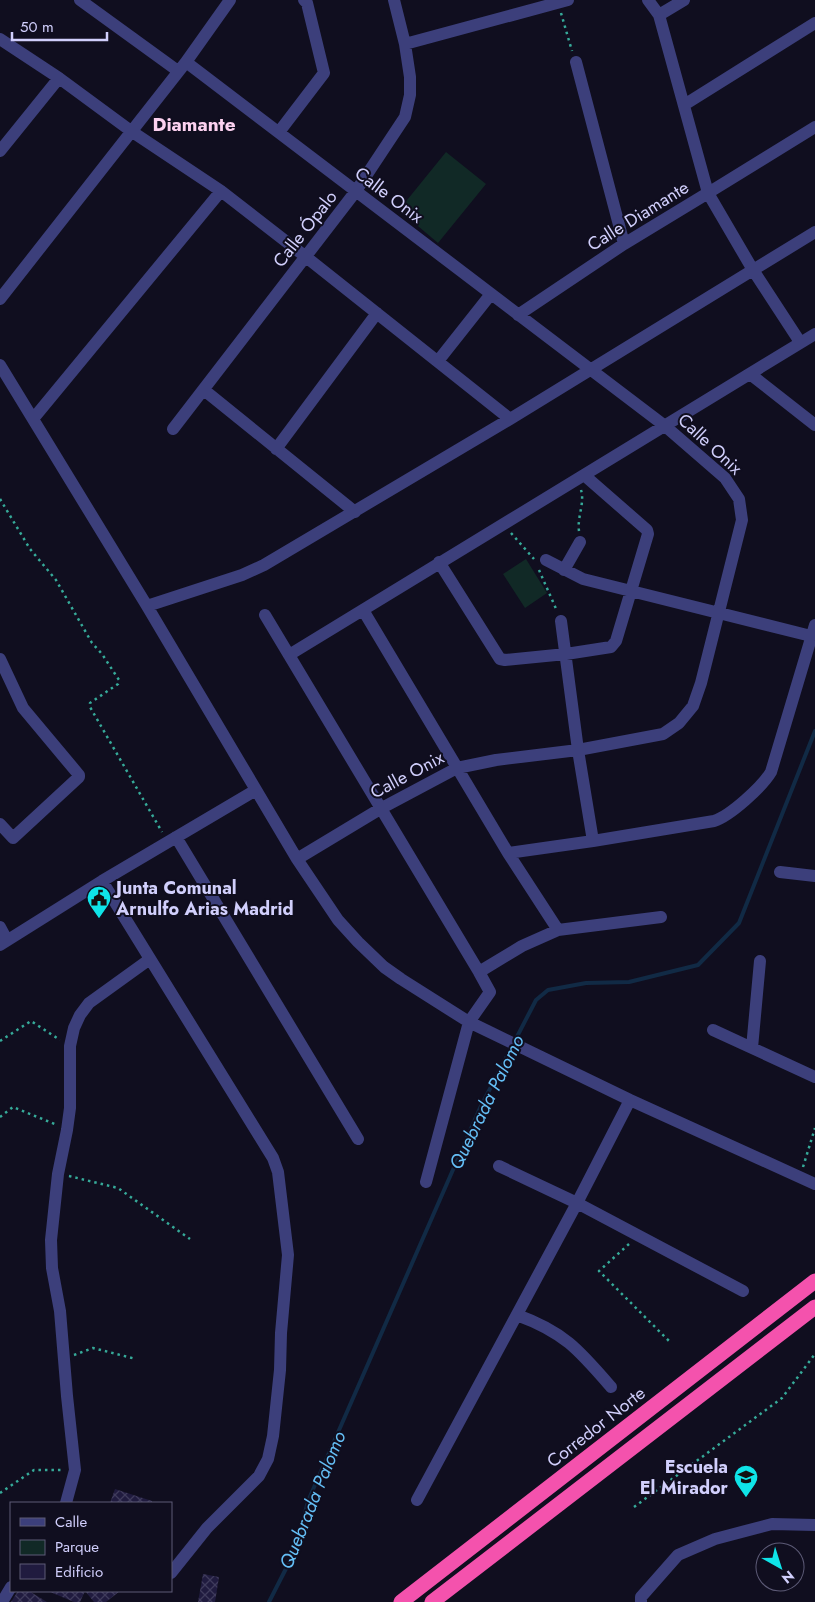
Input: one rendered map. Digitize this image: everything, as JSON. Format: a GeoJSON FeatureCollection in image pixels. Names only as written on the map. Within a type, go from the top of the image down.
{"type":"FeatureCollection","features":[{"type":"Feature","properties":{"kind":"highway","name":"Corredor Norte"},"geometry":{"type":"LineString","coordinates":[[401,1602],[815,1281]]}},
{"type":"Feature","properties":{"kind":"highway"},"geometry":{"type":"LineString","coordinates":[[432,1602],[815,1307]]}},
{"type":"Feature","properties":{"kind":"street"},"geometry":{"type":"LineString","coordinates":[[0,299],[182,66],[230,0]]}},
{"type":"Feature","properties":{"kind":"street"},"geometry":{"type":"LineString","coordinates":[[279,132],[324,73],[307,3],[304,0]]}},
{"type":"Feature","properties":{"kind":"street","name":"Calle Ópalo"},"geometry":{"type":"LineString","coordinates":[[173,429],[356,191],[405,117],[410,95],[410,77],[405,44],[394,0]]}},
{"type":"Feature","properties":{"kind":"street","name":"Calle Diamante"},"geometry":{"type":"LineString","coordinates":[[518,315],[624,244],[708,193],[659,15],[648,0]]}},
{"type":"Feature","properties":{"kind":"street"},"geometry":{"type":"LineString","coordinates":[[659,15],[684,0]]}},
{"type":"Feature","properties":{"kind":"street"},"geometry":{"type":"LineString","coordinates":[[405,44],[563,1]]}},
{"type":"Feature","properties":{"kind":"street","name":"Calle Onix"},"geometry":{"type":"LineString","coordinates":[[86,2],[279,132],[665,426],[725,478],[739,499],[742,520],[720,613],[693,706],[679,723],[663,734],[578,750],[496,760],[457,768],[380,809],[297,859]]}},
{"type":"Feature","properties":{"kind":"street"},"geometry":{"type":"LineString","coordinates":[[684,105],[815,23]]}},
{"type":"Feature","properties":{"kind":"street"},"geometry":{"type":"LineString","coordinates":[[0,39],[59,78],[131,132],[221,191],[510,419]]}},
{"type":"Feature","properties":{"kind":"street"},"geometry":{"type":"LineString","coordinates":[[576,62],[624,244]]}},
{"type":"Feature","properties":{"kind":"street"},"geometry":{"type":"LineString","coordinates":[[0,151],[59,78]]}},
{"type":"Feature","properties":{"kind":"street"},"geometry":{"type":"LineString","coordinates":[[800,342],[753,270],[708,193],[815,127]]}},
{"type":"Feature","properties":{"kind":"street"},"geometry":{"type":"LineString","coordinates":[[33,419],[221,191]]}},
{"type":"Feature","properties":{"kind":"street"},"geometry":{"type":"LineString","coordinates":[[147,606],[242,575],[264,565],[510,419],[815,232]]}},
{"type":"Feature","properties":{"kind":"street"},"geometry":{"type":"LineString","coordinates":[[438,362],[491,294]]}},
{"type":"Feature","properties":{"kind":"street"},"geometry":{"type":"LineString","coordinates":[[276,449],[377,313]]}},
{"type":"Feature","properties":{"kind":"street"},"geometry":{"type":"LineString","coordinates":[[289,655],[815,334]]}},
{"type":"Feature","properties":{"kind":"street"},"geometry":{"type":"LineString","coordinates":[[0,365],[147,606],[297,859],[338,920],[372,956],[401,979],[469,1022],[630,1100],[815,1184]]}},
{"type":"Feature","properties":{"kind":"street"},"geometry":{"type":"LineString","coordinates":[[750,374],[815,425]]}},
{"type":"Feature","properties":{"kind":"street"},"geometry":{"type":"LineString","coordinates":[[204,390],[355,512]]}},
{"type":"Feature","properties":{"kind":"street"},"geometry":{"type":"LineString","coordinates":[[439,562],[500,659],[566,654],[611,647],[614,644],[648,534],[647,530],[581,477]]}},
{"type":"Feature","properties":{"kind":"street"},"geometry":{"type":"LineString","coordinates":[[564,570],[580,542]]}},
{"type":"Feature","properties":{"kind":"street"},"geometry":{"type":"LineString","coordinates":[[508,852],[593,842],[721,819],[760,786],[771,772],[813,630],[720,613],[583,580],[564,570],[542,563]]}},
{"type":"Feature","properties":{"kind":"street"},"geometry":{"type":"LineString","coordinates":[[363,610],[508,852],[558,930]]}},
{"type":"Feature","properties":{"kind":"street"},"geometry":{"type":"LineString","coordinates":[[265,615],[380,809],[480,972],[490,992],[469,1022],[426,1182]]}},
{"type":"Feature","properties":{"kind":"street"},"geometry":{"type":"LineString","coordinates":[[561,621],[578,750],[593,842]]}},
{"type":"Feature","properties":{"kind":"street"},"geometry":{"type":"LineString","coordinates":[[0,659],[23,708],[78,772],[79,777],[14,838],[0,824]]}},
{"type":"Feature","properties":{"kind":"street"},"geometry":{"type":"LineString","coordinates":[[0,927],[4,942],[102,881],[256,790]]}},
{"type":"Feature","properties":{"kind":"street"},"geometry":{"type":"LineString","coordinates":[[172,839],[358,1138]]}},
{"type":"Feature","properties":{"kind":"street"},"geometry":{"type":"LineString","coordinates":[[780,872],[815,876]]}},
{"type":"Feature","properties":{"kind":"street"},"geometry":{"type":"LineString","coordinates":[[102,881],[272,1158],[278,1172],[288,1255],[278,1393],[273,1436],[266,1466],[259,1476],[207,1528],[172,1572]]}},
{"type":"Feature","properties":{"kind":"street"},"geometry":{"type":"LineString","coordinates":[[480,972],[522,946],[558,930],[661,917]]}},
{"type":"Feature","properties":{"kind":"street"},"geometry":{"type":"LineString","coordinates":[[66,1502],[75,1470],[60,1311],[51,1255],[58,1174],[70,1108],[70,1046],[74,1028],[80,1015],[89,1003],[150,959]]}},
{"type":"Feature","properties":{"kind":"street"},"geometry":{"type":"LineString","coordinates":[[752,1048],[760,961]]}},
{"type":"Feature","properties":{"kind":"street"},"geometry":{"type":"LineString","coordinates":[[713,1030],[815,1077]]}},
{"type":"Feature","properties":{"kind":"street"},"geometry":{"type":"LineString","coordinates":[[417,1500],[577,1203],[630,1100]]}},
{"type":"Feature","properties":{"kind":"street"},"geometry":{"type":"LineString","coordinates":[[499,1166],[577,1203],[743,1291]]}},
{"type":"Feature","properties":{"kind":"street"},"geometry":{"type":"LineString","coordinates":[[517,1315],[536,1322],[565,1338],[584,1355],[610,1387]]}},
{"type":"Feature","properties":{"kind":"street"},"geometry":{"type":"LineString","coordinates":[[641,1602],[642,1597],[678,1555],[715,1540],[772,1524],[815,1525]]}},
{"type":"Feature","properties":{"kind":"street"},"geometry":{"type":"LineString","coordinates":[[2,1602],[10,1589]]}},
{"type":"Feature","properties":{"kind":"path"},"geometry":{"type":"LineString","coordinates":[[563,1],[576,62]]}},
{"type":"Feature","properties":{"kind":"path"},"geometry":{"type":"LineString","coordinates":[[580,542],[578,525],[583,497],[581,477]]}},
{"type":"Feature","properties":{"kind":"path"},"geometry":{"type":"LineString","coordinates":[[0,499],[30,549],[56,580],[92,643],[102,654],[119,680],[118,684],[90,703],[90,707],[172,839]]}},
{"type":"Feature","properties":{"kind":"path"},"geometry":{"type":"LineString","coordinates":[[503,524],[534,560],[542,563],[561,621]]}},
{"type":"Feature","properties":{"kind":"path"},"geometry":{"type":"LineString","coordinates":[[0,1041],[31,1021],[70,1046]]}},
{"type":"Feature","properties":{"kind":"path"},"geometry":{"type":"LineString","coordinates":[[0,1117],[13,1107],[67,1130]]}},
{"type":"Feature","properties":{"kind":"path"},"geometry":{"type":"LineString","coordinates":[[800,1178],[815,1128]]}},
{"type":"Feature","properties":{"kind":"path"},"geometry":{"type":"LineString","coordinates":[[58,1174],[118,1188],[190,1239]]}},
{"type":"Feature","properties":{"kind":"path"},"geometry":{"type":"LineString","coordinates":[[640,1236],[599,1271],[669,1341]]}},
{"type":"Feature","properties":{"kind":"path"},"geometry":{"type":"LineString","coordinates":[[64,1359],[93,1348],[136,1359]]}},
{"type":"Feature","properties":{"kind":"path"},"geometry":{"type":"LineString","coordinates":[[634,1507],[782,1398],[815,1354]]}},
{"type":"Feature","properties":{"kind":"path"},"geometry":{"type":"LineString","coordinates":[[0,1493],[34,1470],[75,1470]]}},
{"type":"Feature","properties":{"kind":"green space"},"geometry":{"type":"Polygon","coordinates":[[[446,152],[486,184],[438,243],[399,210],[446,152]]]}},
{"type":"Feature","properties":{"kind":"green space"},"geometry":{"type":"Polygon","coordinates":[[[526,559],[547,593],[525,608],[503,574],[526,559]]]}},
{"type":"Feature","properties":{"kind":"building"},"geometry":{"type":"Polygon","coordinates":[[[115,1489],[152,1501],[152,1502],[110,1502],[115,1489]]]}},
{"type":"Feature","properties":{"kind":"building"},"geometry":{"type":"Polygon","coordinates":[[[203,1574],[219,1577],[215,1602],[198,1602],[203,1574]]]}},
{"type":"Feature","properties":{"kind":"building"},"geometry":{"type":"Polygon","coordinates":[[[17,1592],[31,1592],[47,1602],[11,1602],[17,1592]]]}},
{"type":"Feature","properties":{"kind":"building"},"geometry":{"type":"Polygon","coordinates":[[[50,1592],[85,1592],[80,1602],[74,1602],[50,1592]]]}},
{"type":"Feature","properties":{"kind":"building"},"geometry":{"type":"Polygon","coordinates":[[[86,1592],[119,1592],[106,1602],[94,1602],[86,1592]]]}},
{"type":"Feature","properties":{"kind":"waterway","name":"Quebrada Palomo"},"geometry":{"type":"LineString","coordinates":[[269,1602],[296,1549],[308,1501],[480,1108],[536,1000],[548,990],[586,983],[629,982],[698,965],[739,923],[815,731]]}},
{"type":"Feature","properties":{"kind":"place","name":"Junta Comunal Arnulfo Arias Madrid"},"geometry":{"type":"Point","coordinates":[99,919]}},
{"type":"Feature","properties":{"kind":"place","name":"Escuela El Mirador"},"geometry":{"type":"Point","coordinates":[746,1498]}},
{"type":"Feature","properties":{"kind":"district","name":"Diamante"},"geometry":{"type":"Point","coordinates":[194,124]}}]}
